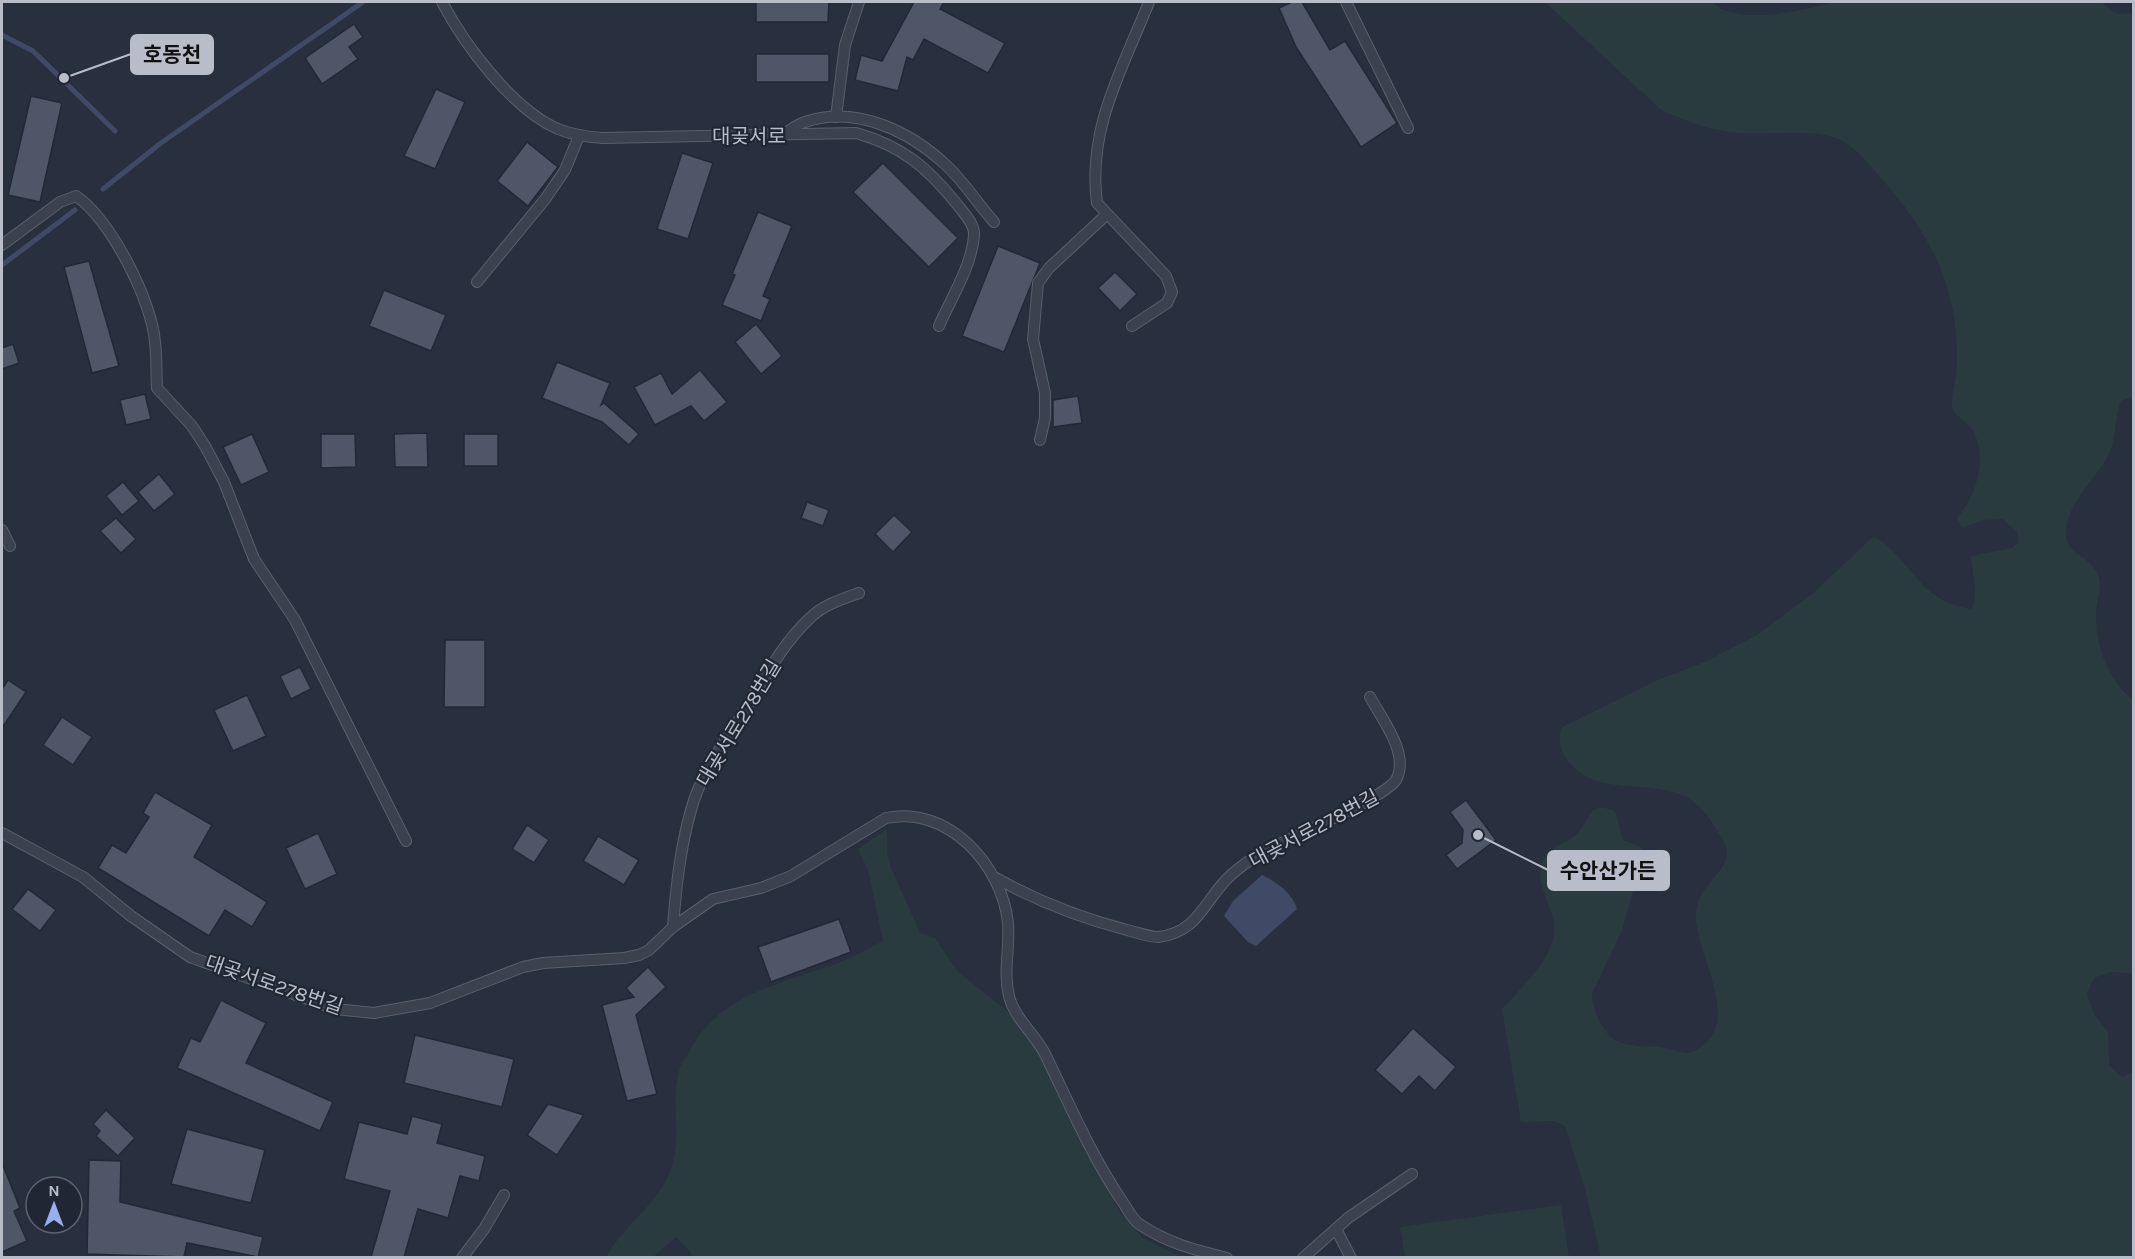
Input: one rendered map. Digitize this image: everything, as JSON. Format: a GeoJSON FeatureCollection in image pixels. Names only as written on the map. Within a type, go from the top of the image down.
{"type":"FeatureCollection","features":[{"type":"Feature","properties":{"kind":"lane","name":"대곶서로"},"geometry":{"type":"LineString","coordinates":[[442,2],[467,46],[489,73],[527,108],[556,128],[579,136],[603,138],[856,133],[873,138],[909,156],[926,168],[945,189],[966,214],[975,232],[972,251],[939,326]]}},
{"type":"Feature","properties":{"kind":"lane"},"geometry":{"type":"LineString","coordinates":[[836,117],[845,45],[859,2]]}},
{"type":"Feature","properties":{"kind":"lane"},"geometry":{"type":"LineString","coordinates":[[1132,326],[1167,303],[1172,292],[1166,276],[1097,203],[1095,187],[1098,144],[1107,103],[1116,75],[1149,2]]}},
{"type":"Feature","properties":{"kind":"lane"},"geometry":{"type":"LineString","coordinates":[[1346,2],[1408,128]]}},
{"type":"Feature","properties":{"kind":"lane"},"geometry":{"type":"LineString","coordinates":[[781,136],[804,122],[836,117],[872,121],[889,127],[923,145],[949,167],[994,222]]}},
{"type":"Feature","properties":{"kind":"lane"},"geometry":{"type":"LineString","coordinates":[[477,282],[546,198],[565,170],[579,136]]}},
{"type":"Feature","properties":{"kind":"lane"},"geometry":{"type":"LineString","coordinates":[[2,245],[60,202],[76,196],[89,204],[129,264],[147,310],[155,341],[157,388],[192,426],[205,446],[224,482],[254,559],[295,620],[406,841]]}},
{"type":"Feature","properties":{"kind":"lane"},"geometry":{"type":"LineString","coordinates":[[1040,440],[1045,418],[1045,393],[1033,339],[1038,283],[1049,268],[1106,214]]}},
{"type":"Feature","properties":{"kind":"lane"},"geometry":{"type":"LineString","coordinates":[[2,530],[10,546]]}},
{"type":"Feature","properties":{"kind":"lane","name":"대곶서로278번길"},"geometry":{"type":"LineString","coordinates":[[673,927],[678,867],[691,809],[703,776],[794,634],[812,616],[834,602],[859,593]]}},
{"type":"Feature","properties":{"kind":"lane","name":"대곶서로278번길"},"geometry":{"type":"LineString","coordinates":[[996,878],[1021,891],[1101,923],[1154,937],[1175,934],[1190,925],[1230,875],[1257,856],[1307,828],[1386,792],[1396,780],[1401,764],[1395,743],[1370,697]]}},
{"type":"Feature","properties":{"kind":"lane","name":"대곶서로278번길"},"geometry":{"type":"LineString","coordinates":[[2,833],[83,877],[131,916],[190,957],[335,1009],[374,1012],[430,1003],[523,967],[543,963],[639,955],[649,950],[673,927],[713,899],[777,882],[826,856],[886,818],[902,814],[919,816],[956,835],[988,864],[996,878],[1008,923],[1006,975],[1009,998],[1044,1051],[1100,1169],[1137,1222],[1180,1247],[1227,1257]]}},
{"type":"Feature","properties":{"kind":"lane"},"geometry":{"type":"LineString","coordinates":[[1304,1257],[1336,1229],[1412,1174]]}},
{"type":"Feature","properties":{"kind":"lane"},"geometry":{"type":"LineString","coordinates":[[462,1257],[484,1229],[504,1195]]}},
{"type":"Feature","properties":{"kind":"lane"},"geometry":{"type":"LineString","coordinates":[[1336,1229],[1351,1257]]}},
{"type":"Feature","properties":{"kind":"shaded area"},"geometry":{"type":"Polygon","coordinates":[[[1545,2],[1713,2],[1723,10],[1754,15],[1789,12],[1834,2],[2101,2],[2118,14],[2133,13],[2133,396],[2121,401],[2109,454],[2076,502],[2066,531],[2070,546],[2091,565],[2100,580],[2096,623],[2100,648],[2116,682],[2133,700],[2133,973],[2111,972],[2094,978],[2087,994],[2094,1014],[2108,1032],[2109,1065],[2122,1077],[2133,1072],[2133,1257],[1601,1257],[1584,1185],[1565,1126],[1555,1121],[1521,1122],[1502,1009],[1537,970],[1552,943],[1554,932],[1551,910],[1540,880],[1543,860],[1551,850],[1577,834],[1593,811],[1601,808],[1615,811],[1623,840],[1641,847],[1643,857],[1622,930],[1592,994],[1595,1011],[1601,1023],[1608,1034],[1617,1041],[1687,1053],[1695,1051],[1707,1042],[1714,1031],[1717,1020],[1718,1007],[1698,933],[1696,909],[1704,890],[1726,861],[1727,850],[1723,840],[1703,811],[1687,797],[1658,789],[1614,785],[1587,777],[1576,769],[1561,749],[1562,727],[1658,680],[1707,661],[1757,635],[1812,594],[1874,536],[1888,546],[1939,598],[1954,605],[1972,609],[1975,589],[1971,556],[2012,548],[2019,542],[2017,532],[2003,519],[1983,520],[1962,528],[1957,518],[1975,488],[1980,464],[1977,440],[1972,429],[1952,407],[1957,345],[1949,292],[1940,268],[1916,222],[1869,164],[1849,145],[1834,137],[1804,133],[1722,131],[1689,122],[1660,109],[1545,2]]]}},
{"type":"Feature","properties":{"kind":"shaded area"},"geometry":{"type":"Polygon","coordinates":[[[887,829],[887,852],[891,868],[920,933],[935,938],[958,972],[1021,1022],[1039,1044],[1119,1211],[1143,1238],[1181,1257],[692,1258],[691,1253],[676,1237],[653,1257],[606,1258],[621,1236],[656,1197],[669,1174],[675,1150],[676,1087],[679,1072],[683,1061],[701,1034],[716,1017],[733,1004],[752,994],[844,961],[883,941],[868,870],[858,849],[887,829]]]}},
{"type":"Feature","properties":{"kind":"shaded area"},"geometry":{"type":"Polygon","coordinates":[[[1561,1205],[1569,1257],[1405,1257],[1400,1227],[1561,1205]]]}},
{"type":"Feature","properties":{"kind":"water"},"geometry":{"type":"Polygon","coordinates":[[[1262,875],[1283,889],[1292,898],[1297,909],[1256,946],[1248,942],[1224,916],[1233,901],[1262,875]]]}},
{"type":"Feature","properties":{"kind":"building"},"geometry":{"type":"Polygon","coordinates":[[[756,2],[829,2],[828,22],[756,22],[756,2]]]}},
{"type":"Feature","properties":{"kind":"building"},"geometry":{"type":"Polygon","coordinates":[[[914,2],[944,2],[940,9],[1005,43],[988,73],[924,39],[913,60],[907,57],[898,91],[855,80],[861,55],[882,61],[914,2]]]}},
{"type":"Feature","properties":{"kind":"building"},"geometry":{"type":"Polygon","coordinates":[[[1292,2],[1302,2],[1330,50],[1345,41],[1397,123],[1361,147],[1296,47],[1279,8],[1292,2]]]}},
{"type":"Feature","properties":{"kind":"building"},"geometry":{"type":"Polygon","coordinates":[[[354,24],[363,37],[349,47],[358,59],[322,84],[305,58],[354,24]]]}},
{"type":"Feature","properties":{"kind":"building"},"geometry":{"type":"Polygon","coordinates":[[[756,54],[829,54],[829,82],[756,82],[756,54]]]}},
{"type":"Feature","properties":{"kind":"building"},"geometry":{"type":"Polygon","coordinates":[[[436,89],[465,102],[435,169],[404,156],[436,89]]]}},
{"type":"Feature","properties":{"kind":"building"},"geometry":{"type":"Polygon","coordinates":[[[31,96],[62,103],[40,202],[8,195],[31,96]]]}},
{"type":"Feature","properties":{"kind":"building"},"geometry":{"type":"Polygon","coordinates":[[[527,142],[558,167],[528,206],[497,181],[527,142]]]}},
{"type":"Feature","properties":{"kind":"building"},"geometry":{"type":"Polygon","coordinates":[[[682,153],[713,163],[688,239],[657,229],[682,153]]]}},
{"type":"Feature","properties":{"kind":"building"},"geometry":{"type":"Polygon","coordinates":[[[883,163],[958,238],[929,267],[853,192],[883,163]]]}},
{"type":"Feature","properties":{"kind":"building"},"geometry":{"type":"Polygon","coordinates":[[[758,212],[792,226],[763,296],[770,299],[761,321],[722,305],[735,275],[732,274],[758,212]]]}},
{"type":"Feature","properties":{"kind":"building"},"geometry":{"type":"Polygon","coordinates":[[[998,246],[1040,263],[1004,352],[962,336],[998,246]]]}},
{"type":"Feature","properties":{"kind":"building"},"geometry":{"type":"Polygon","coordinates":[[[89,261],[119,366],[92,373],[64,267],[89,261]]]}},
{"type":"Feature","properties":{"kind":"building"},"geometry":{"type":"Polygon","coordinates":[[[1115,272],[1137,294],[1120,311],[1098,288],[1115,272]]]}},
{"type":"Feature","properties":{"kind":"building"},"geometry":{"type":"Polygon","coordinates":[[[384,290],[446,315],[431,351],[369,326],[384,290]]]}},
{"type":"Feature","properties":{"kind":"building"},"geometry":{"type":"Polygon","coordinates":[[[756,324],[782,356],[761,374],[735,342],[756,324]]]}},
{"type":"Feature","properties":{"kind":"building"},"geometry":{"type":"Polygon","coordinates":[[[13,344],[19,363],[2,369],[2,348],[13,344]]]}},
{"type":"Feature","properties":{"kind":"building"},"geometry":{"type":"Polygon","coordinates":[[[557,362],[610,383],[601,405],[604,403],[639,434],[629,445],[602,422],[542,398],[557,362]]]}},
{"type":"Feature","properties":{"kind":"building"},"geometry":{"type":"Polygon","coordinates":[[[700,370],[727,402],[704,421],[691,406],[655,425],[634,387],[661,373],[672,394],[700,370]]]}},
{"type":"Feature","properties":{"kind":"building"},"geometry":{"type":"Polygon","coordinates":[[[145,394],[151,419],[126,425],[120,400],[145,394]]]}},
{"type":"Feature","properties":{"kind":"building"},"geometry":{"type":"Polygon","coordinates":[[[1078,396],[1082,423],[1053,427],[1053,400],[1078,396]]]}},
{"type":"Feature","properties":{"kind":"building"},"geometry":{"type":"Polygon","coordinates":[[[427,433],[428,467],[395,467],[394,434],[427,433]]]}},
{"type":"Feature","properties":{"kind":"building"},"geometry":{"type":"Polygon","coordinates":[[[252,434],[269,472],[241,485],[223,447],[252,434]]]}},
{"type":"Feature","properties":{"kind":"building"},"geometry":{"type":"Polygon","coordinates":[[[321,434],[355,434],[356,467],[321,468],[321,434]]]}},
{"type":"Feature","properties":{"kind":"building"},"geometry":{"type":"Polygon","coordinates":[[[464,434],[498,434],[498,466],[464,466],[464,434]]]}},
{"type":"Feature","properties":{"kind":"building"},"geometry":{"type":"Polygon","coordinates":[[[159,474],[175,494],[154,511],[138,492],[159,474]]]}},
{"type":"Feature","properties":{"kind":"building"},"geometry":{"type":"Polygon","coordinates":[[[123,482],[139,501],[122,515],[106,496],[123,482]]]}},
{"type":"Feature","properties":{"kind":"building"},"geometry":{"type":"Polygon","coordinates":[[[807,502],[829,510],[823,526],[801,518],[807,502]]]}},
{"type":"Feature","properties":{"kind":"building"},"geometry":{"type":"Polygon","coordinates":[[[894,515],[912,532],[893,552],[875,534],[894,515]]]}},
{"type":"Feature","properties":{"kind":"building"},"geometry":{"type":"Polygon","coordinates":[[[116,518],[136,539],[121,553],[100,531],[116,518]]]}},
{"type":"Feature","properties":{"kind":"building"},"geometry":{"type":"Polygon","coordinates":[[[445,640],[485,640],[485,707],[444,707],[445,640]]]}},
{"type":"Feature","properties":{"kind":"building"},"geometry":{"type":"Polygon","coordinates":[[[300,667],[311,689],[291,699],[280,676],[300,667]]]}},
{"type":"Feature","properties":{"kind":"building"},"geometry":{"type":"Polygon","coordinates":[[[8,680],[26,692],[2,728],[2,689],[8,680]]]}},
{"type":"Feature","properties":{"kind":"building"},"geometry":{"type":"Polygon","coordinates":[[[247,695],[266,736],[233,751],[214,710],[247,695]]]}},
{"type":"Feature","properties":{"kind":"building"},"geometry":{"type":"Polygon","coordinates":[[[62,717],[92,737],[73,765],[43,745],[62,717]]]}},
{"type":"Feature","properties":{"kind":"building"},"geometry":{"type":"Polygon","coordinates":[[[155,792],[212,825],[194,857],[267,902],[252,927],[225,910],[209,936],[98,868],[112,845],[126,853],[149,817],[143,813],[155,792]]]}},
{"type":"Feature","properties":{"kind":"building"},"geometry":{"type":"Polygon","coordinates":[[[1466,800],[1496,840],[1457,869],[1446,855],[1462,843],[1463,830],[1450,812],[1466,800]]]}},
{"type":"Feature","properties":{"kind":"building"},"geometry":{"type":"Polygon","coordinates":[[[527,825],[549,840],[534,863],[512,849],[527,825]]]}},
{"type":"Feature","properties":{"kind":"building"},"geometry":{"type":"Polygon","coordinates":[[[318,833],[337,874],[305,889],[286,848],[318,833]]]}},
{"type":"Feature","properties":{"kind":"building"},"geometry":{"type":"Polygon","coordinates":[[[598,836],[639,860],[624,885],[583,861],[598,836]]]}},
{"type":"Feature","properties":{"kind":"building"},"geometry":{"type":"Polygon","coordinates":[[[28,889],[56,910],[40,931],[12,909],[28,889]]]}},
{"type":"Feature","properties":{"kind":"building"},"geometry":{"type":"Polygon","coordinates":[[[839,919],[851,952],[771,982],[758,947],[839,919]]]}},
{"type":"Feature","properties":{"kind":"building"},"geometry":{"type":"Polygon","coordinates":[[[648,967],[666,987],[636,1015],[657,1094],[627,1101],[602,1005],[634,997],[626,988],[648,967]]]}},
{"type":"Feature","properties":{"kind":"building"},"geometry":{"type":"Polygon","coordinates":[[[221,1000],[266,1023],[246,1063],[333,1102],[320,1131],[177,1068],[191,1038],[200,1042],[221,1000]]]}},
{"type":"Feature","properties":{"kind":"building"},"geometry":{"type":"Polygon","coordinates":[[[1413,1028],[1456,1067],[1435,1091],[1419,1076],[1402,1094],[1375,1070],[1413,1028]]]}},
{"type":"Feature","properties":{"kind":"building"},"geometry":{"type":"Polygon","coordinates":[[[415,1035],[514,1059],[502,1107],[404,1083],[415,1035]]]}},
{"type":"Feature","properties":{"kind":"building"},"geometry":{"type":"Polygon","coordinates":[[[548,1104],[584,1115],[557,1155],[527,1135],[548,1104]]]}},
{"type":"Feature","properties":{"kind":"building"},"geometry":{"type":"Polygon","coordinates":[[[106,1110],[135,1138],[118,1156],[96,1136],[100,1131],[93,1124],[106,1110]]]}},
{"type":"Feature","properties":{"kind":"building"},"geometry":{"type":"Polygon","coordinates":[[[412,1116],[442,1124],[437,1143],[485,1156],[479,1181],[460,1176],[448,1218],[418,1209],[404,1257],[371,1257],[390,1191],[344,1179],[359,1122],[407,1134],[412,1116]]]}},
{"type":"Feature","properties":{"kind":"building"},"geometry":{"type":"Polygon","coordinates":[[[187,1129],[265,1150],[251,1203],[171,1184],[187,1129]]]}},
{"type":"Feature","properties":{"kind":"building"},"geometry":{"type":"Polygon","coordinates":[[[89,1160],[121,1161],[120,1202],[263,1237],[258,1257],[187,1243],[184,1257],[87,1254],[89,1160]]]}},
{"type":"Feature","properties":{"kind":"building"},"geometry":{"type":"Polygon","coordinates":[[[2,1163],[20,1208],[14,1211],[27,1241],[2,1252],[2,1163]]]}},
{"type":"Feature","properties":{"kind":"waterway"},"geometry":{"type":"LineString","coordinates":[[103,189],[161,143],[363,2]]}},
{"type":"Feature","properties":{"kind":"waterway"},"geometry":{"type":"LineString","coordinates":[[2,35],[33,51],[115,131]]}},
{"type":"Feature","properties":{"kind":"waterway"},"geometry":{"type":"LineString","coordinates":[[2,265],[75,210]]}},
{"type":"Feature","properties":{"kind":"place","name":"호동천"},"geometry":{"type":"Point","coordinates":[64,78]}},
{"type":"Feature","properties":{"kind":"place","name":"수안산가든"},"geometry":{"type":"Point","coordinates":[1478,835]}}]}
